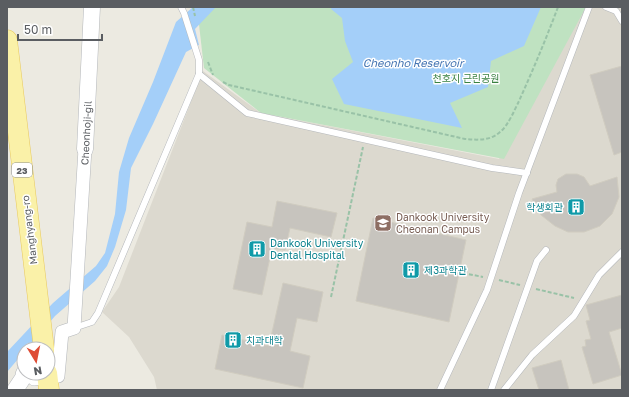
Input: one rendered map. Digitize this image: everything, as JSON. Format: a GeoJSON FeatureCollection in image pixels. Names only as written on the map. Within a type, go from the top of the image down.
{"type":"FeatureCollection","features":[{"type":"Feature","properties":{"kind":"main road","name":"Manghyang-ro"},"geometry":{"type":"LineString","coordinates":[[7,40],[32,305],[30,341]]}},
{"type":"Feature","properties":{"kind":"main road","name":"Manghyang-ro"},"geometry":{"type":"LineString","coordinates":[[7,151],[32,305],[42,341]]}},
{"type":"Feature","properties":{"kind":"street","name":"Cheonhoji-gil"},"geometry":{"type":"LineString","coordinates":[[74,323],[92,7]]}},
{"type":"Feature","properties":{"kind":"street"},"geometry":{"type":"LineString","coordinates":[[56,376],[58,376],[62,332],[74,323]]}},
{"type":"Feature","properties":{"kind":"street"},"geometry":{"type":"LineString","coordinates":[[15,390],[21,381]]}},
{"type":"Feature","properties":{"kind":"lane"},"geometry":{"type":"LineString","coordinates":[[74,323],[92,322],[98,313],[200,74],[199,60],[181,7]]}},
{"type":"Feature","properties":{"kind":"lane"},"geometry":{"type":"LineString","coordinates":[[440,390],[487,290],[527,173],[589,7]]}},
{"type":"Feature","properties":{"kind":"lane"},"geometry":{"type":"LineString","coordinates":[[606,7],[616,11],[622,21]]}},
{"type":"Feature","properties":{"kind":"lane"},"geometry":{"type":"LineString","coordinates":[[200,74],[247,113],[492,168],[527,173]]}},
{"type":"Feature","properties":{"kind":"lane"},"geometry":{"type":"LineString","coordinates":[[491,390],[537,261],[546,250]]}},
{"type":"Feature","properties":{"kind":"lane"},"geometry":{"type":"LineString","coordinates":[[504,390],[532,355],[574,316],[599,275],[622,252]]}},
{"type":"Feature","properties":{"kind":"path"},"geometry":{"type":"LineString","coordinates":[[219,80],[229,85],[465,140],[481,140],[493,137],[502,131],[514,110],[538,60],[558,7]]}},
{"type":"Feature","properties":{"kind":"path"},"geometry":{"type":"LineString","coordinates":[[206,57],[214,77]]}},
{"type":"Feature","properties":{"kind":"path"},"geometry":{"type":"LineString","coordinates":[[331,298],[364,140]]}},
{"type":"Feature","properties":{"kind":"path"},"geometry":{"type":"LineString","coordinates":[[534,289],[574,298]]}},
{"type":"Feature","properties":{"kind":"shaded area","name":"Dankook University Cheonan Campus"},"geometry":{"type":"Polygon","coordinates":[[[559,7],[622,7],[622,390],[157,390],[154,377],[129,337],[102,312],[119,287],[203,71],[261,113],[499,159],[559,7]]]}},
{"type":"Feature","properties":{"kind":"green space","name":"천호지 근린공원"},"geometry":{"type":"Polygon","coordinates":[[[197,7],[586,7],[504,159],[261,113],[204,68],[197,7]]]}},
{"type":"Feature","properties":{"kind":"water"},"geometry":{"type":"Polygon","coordinates":[[[193,7],[216,7],[195,29],[199,45],[186,52],[131,168],[126,210],[115,247],[107,266],[95,281],[55,316],[34,341],[17,341],[53,303],[96,266],[105,253],[115,214],[119,172],[129,138],[153,82],[176,22],[193,7]]]}},
{"type":"Feature","properties":{"kind":"water","name":"Cheonho Reservoir"},"geometry":{"type":"Polygon","coordinates":[[[332,7],[541,7],[524,46],[491,61],[488,87],[450,103],[462,128],[344,104],[332,79],[353,62],[345,41],[342,18],[331,9],[332,7]]]}},
{"type":"Feature","properties":{"kind":"water"},"geometry":{"type":"Polygon","coordinates":[[[16,342],[16,361],[7,372],[7,352],[16,342]]]}},
{"type":"Feature","properties":{"kind":"building"},"geometry":{"type":"Polygon","coordinates":[[[622,66],[622,152],[614,155],[590,75],[622,66]]]}},
{"type":"Feature","properties":{"kind":"building","name":"학생회관"},"geometry":{"type":"Polygon","coordinates":[[[566,174],[577,174],[584,177],[590,186],[617,177],[619,197],[612,214],[600,226],[584,232],[568,232],[555,226],[541,215],[532,199],[557,192],[556,185],[558,179],[566,174]]]}},
{"type":"Feature","properties":{"kind":"building","name":"Dankook University Dental Hospital"},"geometry":{"type":"Polygon","coordinates":[[[277,201],[337,213],[331,237],[290,228],[285,250],[272,248],[262,295],[233,289],[247,222],[272,227],[277,201]]]}},
{"type":"Feature","properties":{"kind":"building","name":"제3과학관"},"geometry":{"type":"Polygon","coordinates":[[[373,218],[466,240],[449,322],[356,301],[373,218]]]}},
{"type":"Feature","properties":{"kind":"building","name":"치과대학"},"geometry":{"type":"Polygon","coordinates":[[[283,283],[323,292],[317,322],[297,318],[290,351],[310,356],[303,388],[215,369],[222,335],[269,346],[283,283]]]}},
{"type":"Feature","properties":{"kind":"building"},"geometry":{"type":"Polygon","coordinates":[[[622,295],[622,328],[609,332],[622,375],[593,384],[582,347],[586,346],[585,340],[591,339],[586,321],[590,320],[586,305],[622,295]]]}},
{"type":"Feature","properties":{"kind":"building"},"geometry":{"type":"Polygon","coordinates":[[[561,360],[569,390],[539,390],[532,368],[561,360]]]}},
{"type":"Feature","properties":{"kind":"place","name":"학생회관"},"geometry":{"type":"Point","coordinates":[576,207]}},
{"type":"Feature","properties":{"kind":"place","name":"Dankook University Cheonan Campus"},"geometry":{"type":"Point","coordinates":[383,223]}},
{"type":"Feature","properties":{"kind":"place","name":"Dankook University Dental Hospital"},"geometry":{"type":"Point","coordinates":[257,249]}},
{"type":"Feature","properties":{"kind":"place","name":"제3과학관"},"geometry":{"type":"Point","coordinates":[411,270]}},
{"type":"Feature","properties":{"kind":"place","name":"치과대학"},"geometry":{"type":"Point","coordinates":[233,340]}}]}
